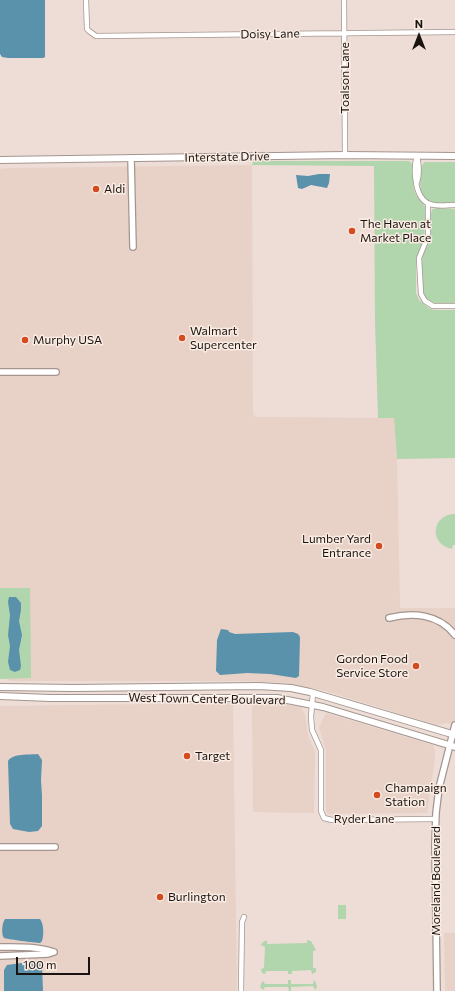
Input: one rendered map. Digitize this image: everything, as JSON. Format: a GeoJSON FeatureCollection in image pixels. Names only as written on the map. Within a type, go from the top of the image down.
{"type":"FeatureCollection","features":[{"type":"Feature","properties":{"kind":"main road","name":"Interstate Drive"},"geometry":{"type":"LineString","coordinates":[[0,160],[345,155],[455,156]]}},
{"type":"Feature","properties":{"kind":"main road","name":"West Town Center Boulevard"},"geometry":{"type":"LineString","coordinates":[[0,687],[73,688],[259,686],[291,688],[313,693],[454,735]]}},
{"type":"Feature","properties":{"kind":"main road","name":"West Town Center Boulevard"},"geometry":{"type":"LineString","coordinates":[[0,696],[50,698],[259,697],[289,699],[313,704],[452,746]]}},
{"type":"Feature","properties":{"kind":"street","name":"Doisy Lane"},"geometry":{"type":"LineString","coordinates":[[86,0],[87,28],[96,36],[455,32]]}},
{"type":"Feature","properties":{"kind":"street","name":"Toalson Lane"},"geometry":{"type":"LineString","coordinates":[[344,0],[345,155]]}},
{"type":"Feature","properties":{"kind":"street"},"geometry":{"type":"LineString","coordinates":[[417,156],[419,164],[417,184],[420,196],[428,204],[455,205]]}},
{"type":"Feature","properties":{"kind":"street"},"geometry":{"type":"LineString","coordinates":[[131,158],[133,247]]}},
{"type":"Feature","properties":{"kind":"street"},"geometry":{"type":"LineString","coordinates":[[428,204],[428,236],[419,258],[421,294],[425,301],[434,306],[455,306]]}},
{"type":"Feature","properties":{"kind":"street"},"geometry":{"type":"LineString","coordinates":[[0,372],[56,372]]}},
{"type":"Feature","properties":{"kind":"street"},"geometry":{"type":"LineString","coordinates":[[389,618],[403,615],[425,615],[445,625],[455,635]]}},
{"type":"Feature","properties":{"kind":"street","name":"Ryder Lane"},"geometry":{"type":"LineString","coordinates":[[313,693],[311,717],[312,730],[321,750],[321,812],[324,818],[332,820],[436,819]]}},
{"type":"Feature","properties":{"kind":"street","name":"Moreland Boulevard"},"geometry":{"type":"LineString","coordinates":[[437,991],[436,819],[439,788],[452,746],[455,725]]}},
{"type":"Feature","properties":{"kind":"street"},"geometry":{"type":"LineString","coordinates":[[0,847],[55,847]]}},
{"type":"Feature","properties":{"kind":"street"},"geometry":{"type":"LineString","coordinates":[[241,991],[242,922],[244,917]]}},
{"type":"Feature","properties":{"kind":"street"},"geometry":{"type":"LineString","coordinates":[[0,947],[46,949],[54,952],[48,954],[0,956]]}},
{"type":"Feature","properties":{"kind":"shaded area"},"geometry":{"type":"Polygon","coordinates":[[[252,165],[253,414],[256,417],[394,418],[397,459],[400,608],[455,608],[455,726],[447,723],[437,725],[322,690],[284,683],[247,681],[10,681],[1,674],[0,169],[252,165]]]}},
{"type":"Feature","properties":{"kind":"shaded area"},"geometry":{"type":"Polygon","coordinates":[[[252,701],[275,702],[301,707],[305,715],[308,736],[315,755],[314,813],[253,812],[252,701]]]}},
{"type":"Feature","properties":{"kind":"shaded area"},"geometry":{"type":"Polygon","coordinates":[[[233,703],[237,991],[0,991],[0,706],[233,703]]]}},
{"type":"Feature","properties":{"kind":"shaded area"},"geometry":{"type":"Polygon","coordinates":[[[326,713],[433,745],[435,750],[435,759],[427,813],[327,814],[326,751],[319,727],[326,713]]]}},
{"type":"Feature","properties":{"kind":"shaded area"},"geometry":{"type":"Polygon","coordinates":[[[444,933],[455,933],[455,991],[445,991],[444,933]]]}},
{"type":"Feature","properties":{"kind":"green space"},"geometry":{"type":"Polygon","coordinates":[[[409,161],[412,164],[415,193],[426,209],[424,239],[416,258],[416,293],[419,300],[429,308],[434,310],[455,310],[455,458],[397,459],[394,418],[378,418],[375,321],[374,166],[252,165],[253,162],[409,161]]]}},
{"type":"Feature","properties":{"kind":"green space"},"geometry":{"type":"Polygon","coordinates":[[[425,162],[455,162],[455,203],[432,202],[427,200],[422,195],[420,177],[423,164],[425,162]]]}},
{"type":"Feature","properties":{"kind":"green space"},"geometry":{"type":"Polygon","coordinates":[[[433,209],[455,209],[455,303],[434,303],[430,301],[426,298],[422,286],[422,261],[430,239],[430,215],[433,209]]]}},
{"type":"Feature","properties":{"kind":"green space"},"geometry":{"type":"Polygon","coordinates":[[[455,514],[455,545],[453,545],[452,549],[444,546],[439,541],[436,536],[436,530],[441,519],[447,515],[455,514]]]}},
{"type":"Feature","properties":{"kind":"green space"},"geometry":{"type":"Polygon","coordinates":[[[0,588],[30,588],[31,678],[0,679],[0,588]]]}},
{"type":"Feature","properties":{"kind":"green space"},"geometry":{"type":"Polygon","coordinates":[[[338,905],[346,905],[346,919],[338,919],[338,905]]]}},
{"type":"Feature","properties":{"kind":"green space"},"geometry":{"type":"Polygon","coordinates":[[[267,940],[267,944],[307,943],[307,940],[311,941],[316,950],[313,951],[313,968],[316,968],[316,972],[312,974],[311,970],[292,971],[292,974],[288,974],[288,971],[266,971],[265,974],[262,973],[261,969],[264,968],[265,947],[261,945],[267,940]]]}},
{"type":"Feature","properties":{"kind":"green space"},"geometry":{"type":"Polygon","coordinates":[[[288,980],[291,980],[291,984],[313,984],[314,980],[317,987],[315,990],[313,986],[291,987],[291,991],[289,991],[288,987],[265,987],[263,990],[260,987],[263,981],[265,984],[288,984],[288,980]]]}},
{"type":"Feature","properties":{"kind":"water"},"geometry":{"type":"Polygon","coordinates":[[[0,0],[45,0],[45,57],[2,57],[0,54],[0,0]]]}},
{"type":"Feature","properties":{"kind":"water"},"geometry":{"type":"Polygon","coordinates":[[[330,174],[327,188],[311,185],[302,189],[298,188],[296,175],[308,176],[330,174]]]}},
{"type":"Feature","properties":{"kind":"water"},"geometry":{"type":"Polygon","coordinates":[[[9,597],[16,597],[21,603],[19,621],[22,635],[19,650],[21,666],[20,670],[15,672],[10,670],[8,662],[10,646],[8,635],[10,615],[8,602],[9,597]]]}},
{"type":"Feature","properties":{"kind":"water"},"geometry":{"type":"Polygon","coordinates":[[[221,629],[228,630],[229,632],[235,634],[293,632],[298,634],[300,637],[299,676],[296,678],[270,674],[247,673],[220,675],[216,671],[217,640],[221,629]]]}},
{"type":"Feature","properties":{"kind":"water"},"geometry":{"type":"Polygon","coordinates":[[[38,754],[42,760],[42,826],[38,831],[29,832],[13,829],[10,824],[8,761],[10,758],[17,756],[38,754]]]}},
{"type":"Feature","properties":{"kind":"water"},"geometry":{"type":"Polygon","coordinates":[[[5,919],[40,919],[43,930],[41,943],[4,938],[2,928],[5,919]]]}},
{"type":"Feature","properties":{"kind":"water"},"geometry":{"type":"Polygon","coordinates":[[[36,961],[41,962],[42,965],[43,991],[4,991],[4,970],[7,965],[36,961]]]}},
{"type":"Feature","properties":{"kind":"place","name":"Aldi"},"geometry":{"type":"Point","coordinates":[96,189]}},
{"type":"Feature","properties":{"kind":"place","name":"The Haven at Market Place"},"geometry":{"type":"Point","coordinates":[352,231]}},
{"type":"Feature","properties":{"kind":"place","name":"Walmart Supercenter"},"geometry":{"type":"Point","coordinates":[182,338]}},
{"type":"Feature","properties":{"kind":"place","name":"Murphy USA"},"geometry":{"type":"Point","coordinates":[25,340]}},
{"type":"Feature","properties":{"kind":"place","name":"Lumber Yard Entrance"},"geometry":{"type":"Point","coordinates":[379,546]}},
{"type":"Feature","properties":{"kind":"place","name":"Gordon Food Service Store"},"geometry":{"type":"Point","coordinates":[416,666]}},
{"type":"Feature","properties":{"kind":"place","name":"Target"},"geometry":{"type":"Point","coordinates":[187,756]}},
{"type":"Feature","properties":{"kind":"place","name":"Champaign Station"},"geometry":{"type":"Point","coordinates":[377,795]}},
{"type":"Feature","properties":{"kind":"place","name":"Burlington"},"geometry":{"type":"Point","coordinates":[160,897]}}]}
